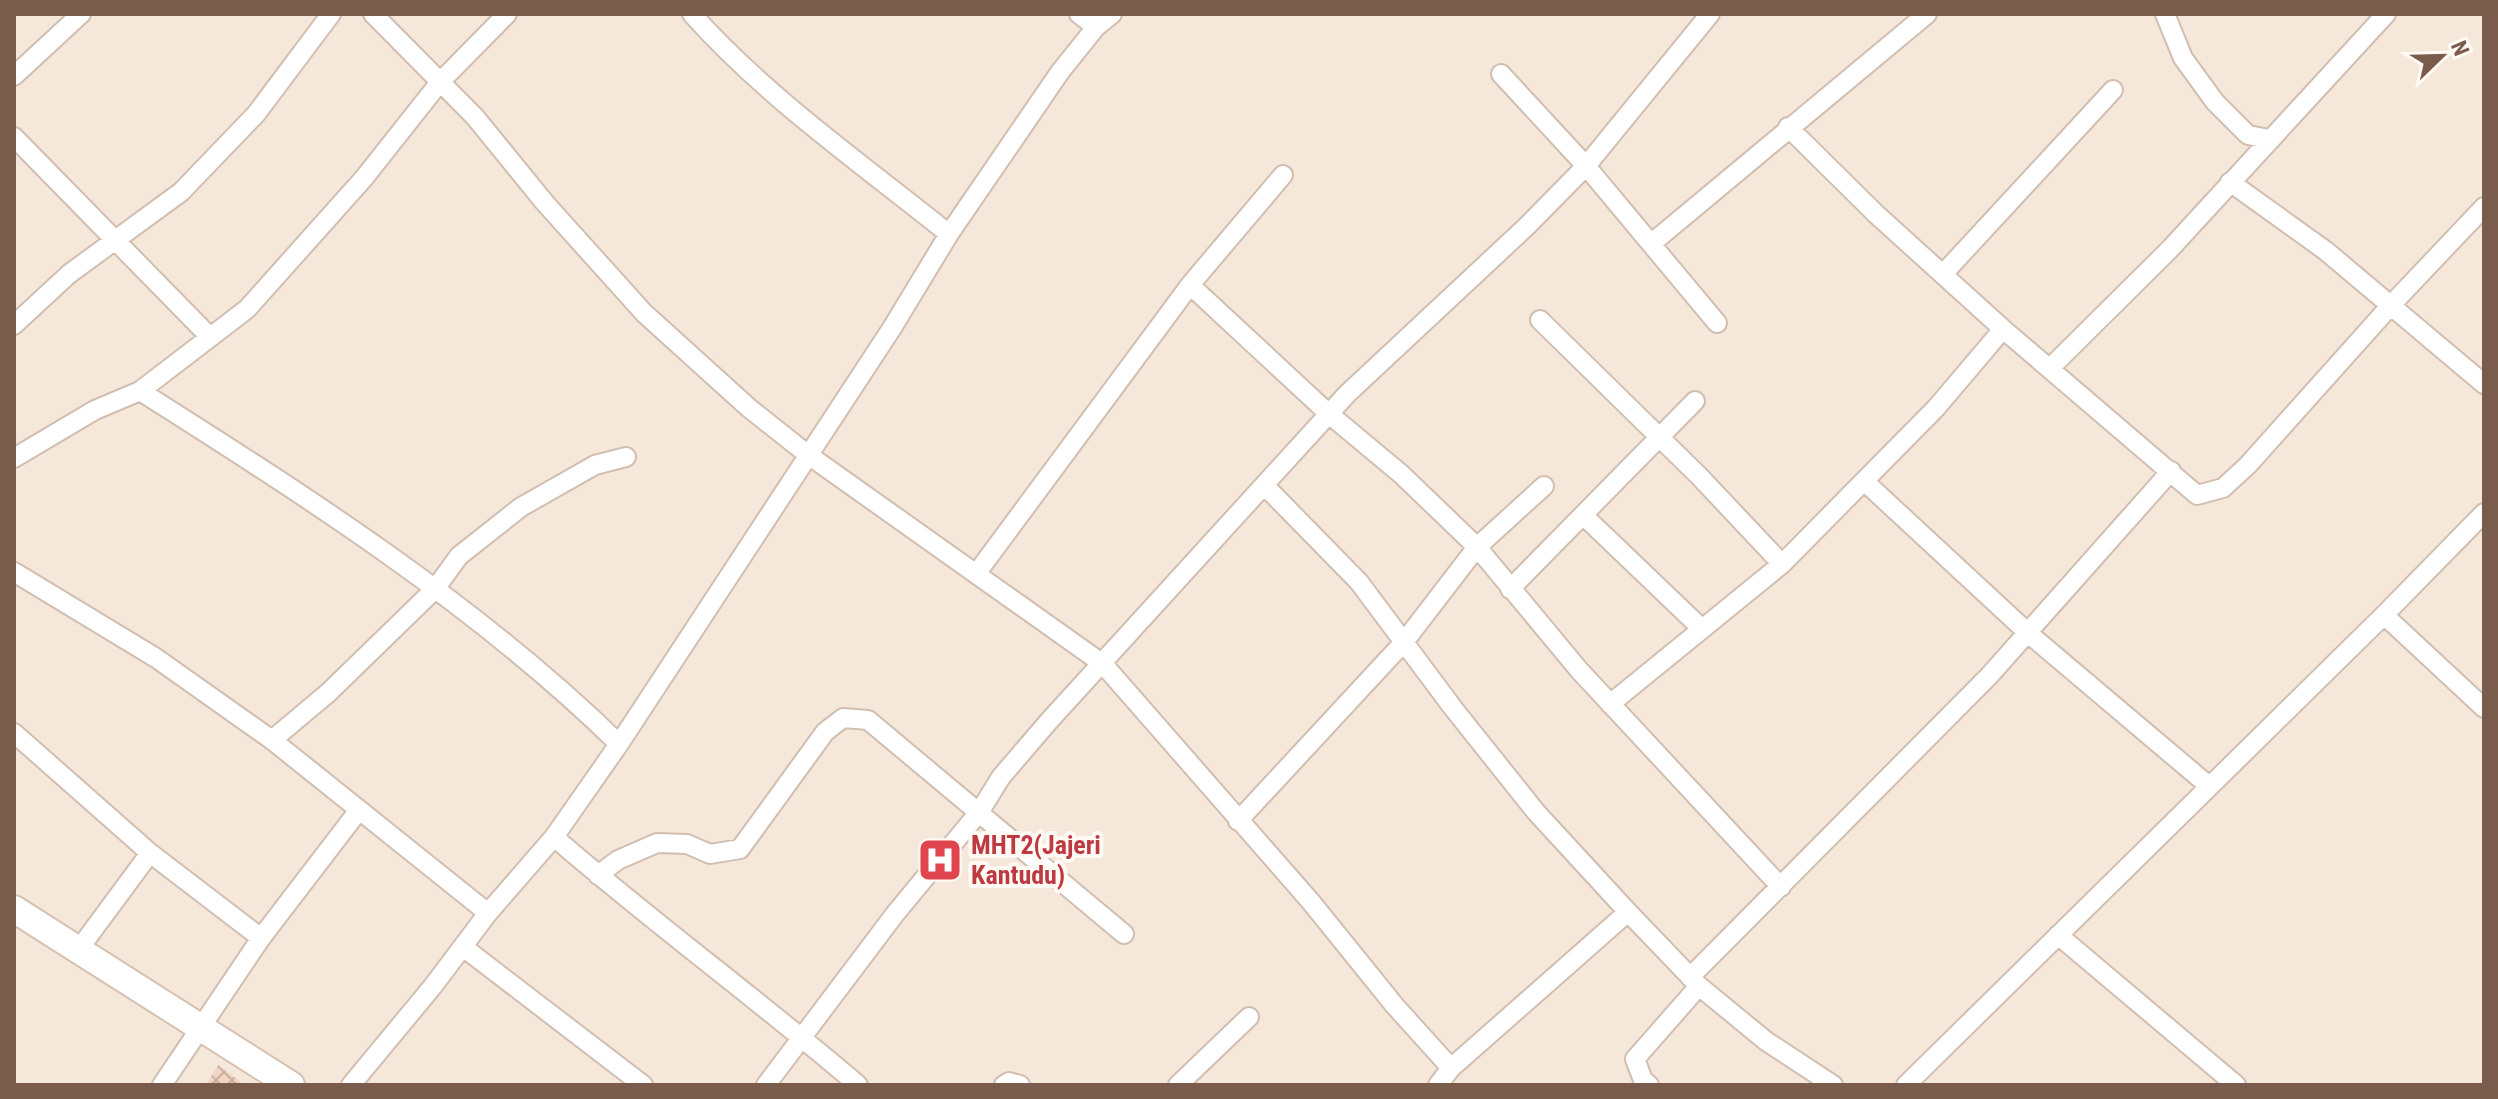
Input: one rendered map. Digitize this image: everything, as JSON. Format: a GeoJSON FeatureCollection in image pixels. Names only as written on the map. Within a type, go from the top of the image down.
{"type":"FeatureCollection","features":[{"type":"Feature","properties":{"kind":"street"},"geometry":{"type":"LineString","coordinates":[[14,76],[81,14]]}},
{"type":"Feature","properties":{"kind":"street"},"geometry":{"type":"LineString","coordinates":[[14,325],[69,274],[181,192],[256,114],[331,14]]}},
{"type":"Feature","properties":{"kind":"street"},"geometry":{"type":"LineString","coordinates":[[373,14],[475,117],[545,203],[644,313],[749,408],[807,454],[1103,664],[1451,1068]]}},
{"type":"Feature","properties":{"kind":"street"},"geometry":{"type":"LineString","coordinates":[[14,458],[95,410],[140,391],[247,309],[309,242],[440,82],[507,14]]}},
{"type":"Feature","properties":{"kind":"street"},"geometry":{"type":"LineString","coordinates":[[692,14],[722,47],[790,107],[949,234]]}},
{"type":"Feature","properties":{"kind":"street"},"geometry":{"type":"LineString","coordinates":[[1079,14],[1096,27]]}},
{"type":"Feature","properties":{"kind":"street"},"geometry":{"type":"LineString","coordinates":[[351,1085],[488,913],[554,837],[619,744],[892,328],[949,234],[1060,72],[1096,27],[1112,14]]}},
{"type":"Feature","properties":{"kind":"street"},"geometry":{"type":"LineString","coordinates":[[766,1085],[895,914],[980,811],[1001,777],[1329,414],[1586,166],[1710,14]]}},
{"type":"Feature","properties":{"kind":"street"},"geometry":{"type":"LineString","coordinates":[[1652,243],[1927,14]]}},
{"type":"Feature","properties":{"kind":"street"},"geometry":{"type":"LineString","coordinates":[[2165,14],[2183,58],[2215,102],[2248,135],[2269,139]]}},
{"type":"Feature","properties":{"kind":"street"},"geometry":{"type":"LineString","coordinates":[[2050,368],[2170,249],[2386,14]]}},
{"type":"Feature","properties":{"kind":"street"},"geometry":{"type":"LineString","coordinates":[[1501,74],[1586,166],[1717,323]]}},
{"type":"Feature","properties":{"kind":"street"},"geometry":{"type":"LineString","coordinates":[[1943,274],[2113,90]]}},
{"type":"Feature","properties":{"kind":"street"},"geometry":{"type":"LineString","coordinates":[[1788,127],[1876,214],[2003,329],[2197,495],[2223,488],[2248,465],[2392,304],[2484,207]]}},
{"type":"Feature","properties":{"kind":"street"},"geometry":{"type":"LineString","coordinates":[[14,137],[210,337]]}},
{"type":"Feature","properties":{"kind":"street"},"geometry":{"type":"LineString","coordinates":[[976,574],[1190,285],[1283,175]]}},
{"type":"Feature","properties":{"kind":"street"},"geometry":{"type":"LineString","coordinates":[[2230,182],[2326,251],[2484,384]]}},
{"type":"Feature","properties":{"kind":"street"},"geometry":{"type":"LineString","coordinates":[[1190,285],[1329,414],[1401,474],[1477,547],[1610,704],[1781,887]]}},
{"type":"Feature","properties":{"kind":"street"},"geometry":{"type":"LineString","coordinates":[[1540,320],[1699,476],[1782,564]]}},
{"type":"Feature","properties":{"kind":"street"},"geometry":{"type":"LineString","coordinates":[[1610,704],[1782,564],[1936,408],[2003,329]]}},
{"type":"Feature","properties":{"kind":"street"},"geometry":{"type":"LineString","coordinates":[[140,391],[308,498],[435,589],[566,692],[619,744]]}},
{"type":"Feature","properties":{"kind":"street"},"geometry":{"type":"LineString","coordinates":[[1510,589],[1695,401]]}},
{"type":"Feature","properties":{"kind":"street"},"geometry":{"type":"LineString","coordinates":[[272,740],[328,693],[435,589],[459,556],[521,507],[595,465],[626,457]]}},
{"type":"Feature","properties":{"kind":"street"},"geometry":{"type":"LineString","coordinates":[[1643,1083],[1635,1059],[1694,981],[1781,887],[1989,676],[2171,471]]}},
{"type":"Feature","properties":{"kind":"street"},"geometry":{"type":"LineString","coordinates":[[1864,481],[2028,633],[2209,786]]}},
{"type":"Feature","properties":{"kind":"street"},"geometry":{"type":"LineString","coordinates":[[1264,485],[1359,582],[1536,812],[1628,912],[1694,981],[1766,1041],[1833,1085]]}},
{"type":"Feature","properties":{"kind":"street"},"geometry":{"type":"LineString","coordinates":[[1238,821],[1404,642],[1477,547],[1544,486]]}},
{"type":"Feature","properties":{"kind":"street"},"geometry":{"type":"LineString","coordinates":[[1906,1085],[2484,513]]}},
{"type":"Feature","properties":{"kind":"street"},"geometry":{"type":"LineString","coordinates":[[1584,516],[1702,629]]}},
{"type":"Feature","properties":{"kind":"street"},"geometry":{"type":"LineString","coordinates":[[14,572],[156,658],[272,740],[488,913]]}},
{"type":"Feature","properties":{"kind":"street"},"geometry":{"type":"LineString","coordinates":[[2384,615],[2484,708]]}},
{"type":"Feature","properties":{"kind":"street"},"geometry":{"type":"LineString","coordinates":[[598,875],[618,860],[657,843],[687,844],[710,854],[740,849],[825,732],[843,718],[868,720],[1124,934]]}},
{"type":"Feature","properties":{"kind":"street"},"geometry":{"type":"LineString","coordinates":[[14,733],[150,853],[261,938]]}},
{"type":"Feature","properties":{"kind":"street"},"geometry":{"type":"LineString","coordinates":[[162,1085],[261,938],[359,810]]}},
{"type":"Feature","properties":{"kind":"street"},"geometry":{"type":"LineString","coordinates":[[554,837],[858,1085]]}},
{"type":"Feature","properties":{"kind":"street"},"geometry":{"type":"LineString","coordinates":[[79,949],[150,853]]}},
{"type":"Feature","properties":{"kind":"street"},"geometry":{"type":"LineString","coordinates":[[14,909],[291,1085]]}},
{"type":"Feature","properties":{"kind":"street"},"geometry":{"type":"LineString","coordinates":[[1438,1085],[1451,1068],[1628,912]]}},
{"type":"Feature","properties":{"kind":"street"},"geometry":{"type":"LineString","coordinates":[[2058,935],[2236,1085]]}},
{"type":"Feature","properties":{"kind":"street"},"geometry":{"type":"LineString","coordinates":[[463,947],[643,1085]]}},
{"type":"Feature","properties":{"kind":"street"},"geometry":{"type":"LineString","coordinates":[[1178,1085],[1249,1017]]}},
{"type":"Feature","properties":{"kind":"street"},"geometry":{"type":"LineString","coordinates":[[1004,1085],[1009,1082],[1020,1085]]}},
{"type":"Feature","properties":{"kind":"shaded area"},"geometry":{"type":"Polygon","coordinates":[[[14,14],[2484,14],[2484,1085],[14,1085],[14,14]]]}},
{"type":"Feature","properties":{"kind":"building"},"geometry":{"type":"Polygon","coordinates":[[[218,1065],[245,1085],[206,1085],[218,1065]]]}},
{"type":"Feature","properties":{"kind":"place","name":"MHT2(Jajeri Kantudu)"},"geometry":{"type":"Point","coordinates":[940,860]}}]}
